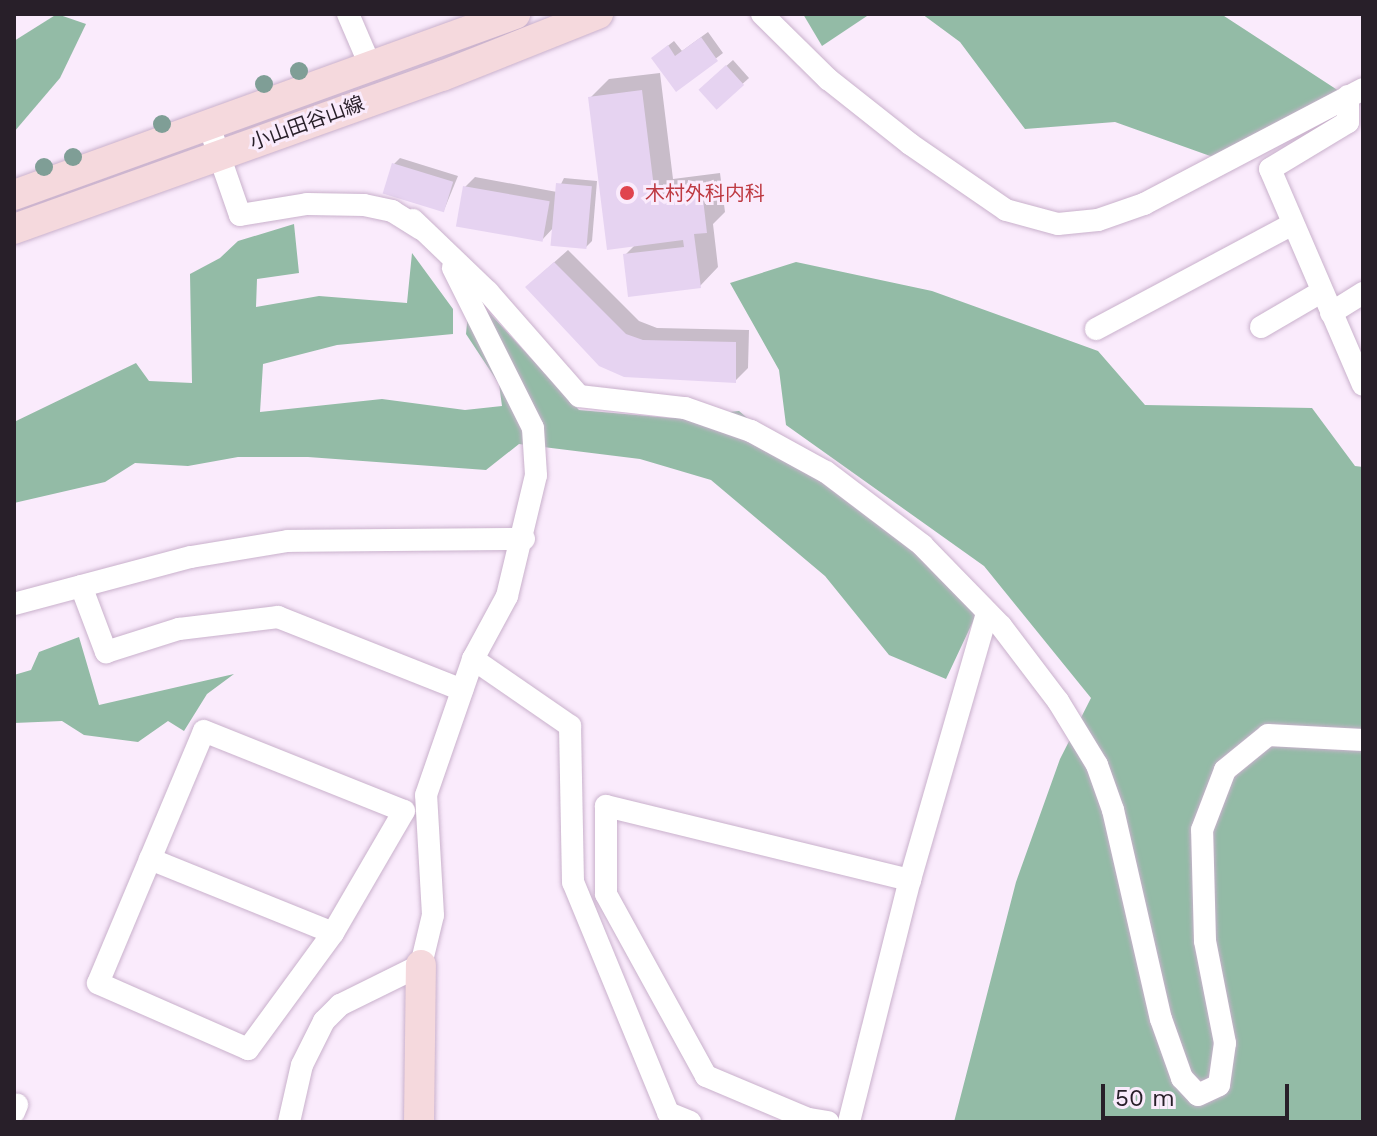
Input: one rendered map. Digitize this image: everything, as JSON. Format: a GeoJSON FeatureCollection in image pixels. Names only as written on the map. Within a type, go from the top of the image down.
{"type":"FeatureCollection","features":[{"type":"Feature","properties":{"kind":"main road","name":"小山田谷山線"},"geometry":{"type":"LineString","coordinates":[[14,229],[214,140],[370,65],[515,14]]}},
{"type":"Feature","properties":{"kind":"main road","name":"小山田谷山線"},"geometry":{"type":"LineString","coordinates":[[14,195],[442,76],[598,14]]}},
{"type":"Feature","properties":{"kind":"main road"},"geometry":{"type":"LineString","coordinates":[[419,1122],[421,965]]}},
{"type":"Feature","properties":{"kind":"street"},"geometry":{"type":"LineString","coordinates":[[348,14],[370,65]]}},
{"type":"Feature","properties":{"kind":"street"},"geometry":{"type":"LineString","coordinates":[[762,14],[828,79],[910,144],[1006,210],[1058,224],[1098,220],[1144,204],[1356,92]]}},
{"type":"Feature","properties":{"kind":"street"},"geometry":{"type":"LineString","coordinates":[[1356,92],[1348,122],[1270,169],[1291,225],[1363,385]]}},
{"type":"Feature","properties":{"kind":"street"},"geometry":{"type":"LineString","coordinates":[[214,140],[240,215],[339,203],[392,211],[413,220],[488,292],[579,396],[685,408],[751,431],[826,472],[922,545],[987,613],[1058,701],[1097,765],[1113,810],[1161,1019],[1182,1078],[1198,1095],[1219,1085],[1225,1043],[1205,941],[1202,830],[1225,770],[1268,735],[1363,740]]}},
{"type":"Feature","properties":{"kind":"street"},"geometry":{"type":"LineString","coordinates":[[289,1122],[302,1065],[324,1021],[340,1005],[421,965],[433,915],[426,795],[473,659],[507,596],[524,539],[536,475],[533,428],[458,274],[413,220]]}},
{"type":"Feature","properties":{"kind":"street"},"geometry":{"type":"LineString","coordinates":[[1096,329],[1291,225]]}},
{"type":"Feature","properties":{"kind":"street"},"geometry":{"type":"LineString","coordinates":[[1261,327],[1363,293]]}},
{"type":"Feature","properties":{"kind":"street"},"geometry":{"type":"LineString","coordinates":[[14,604],[191,557],[288,541],[524,539]]}},
{"type":"Feature","properties":{"kind":"street"},"geometry":{"type":"LineString","coordinates":[[81,586],[106,652],[179,629],[278,617],[462,690]]}},
{"type":"Feature","properties":{"kind":"street"},"geometry":{"type":"LineString","coordinates":[[849,1122],[910,880],[987,613]]}},
{"type":"Feature","properties":{"kind":"street"},"geometry":{"type":"LineString","coordinates":[[473,659],[570,726],[573,882],[668,1113],[690,1122]]}},
{"type":"Feature","properties":{"kind":"street"},"geometry":{"type":"LineString","coordinates":[[404,811],[204,731],[98,983],[248,1049],[333,933],[404,811],[426,795]]}},
{"type":"Feature","properties":{"kind":"street"},"geometry":{"type":"LineString","coordinates":[[828,1122],[808,1119],[706,1076],[606,894],[606,806],[910,880]]}},
{"type":"Feature","properties":{"kind":"street"},"geometry":{"type":"LineString","coordinates":[[150,859],[333,933]]}},
{"type":"Feature","properties":{"kind":"green space"},"geometry":{"type":"Polygon","coordinates":[[[57,14],[86,24],[60,78],[14,132],[14,41],[57,14]]]}},
{"type":"Feature","properties":{"kind":"green space"},"geometry":{"type":"Polygon","coordinates":[[[803,14],[870,14],[822,46],[803,14]]]}},
{"type":"Feature","properties":{"kind":"green space"},"geometry":{"type":"Polygon","coordinates":[[[922,14],[1221,14],[1342,93],[1213,157],[1115,122],[1025,129],[960,42],[922,14]]]}},
{"type":"Feature","properties":{"kind":"green space"},"geometry":{"type":"Polygon","coordinates":[[[294,224],[299,273],[257,279],[256,307],[319,296],[407,303],[412,253],[453,309],[453,334],[337,345],[263,364],[260,412],[382,399],[465,410],[502,406],[499,384],[466,334],[470,292],[579,410],[671,418],[739,411],[831,489],[944,559],[977,613],[946,679],[889,655],[825,576],[711,480],[640,459],[519,444],[486,470],[308,457],[238,457],[188,466],[135,463],[105,482],[14,503],[14,422],[136,363],[149,381],[192,383],[190,274],[220,258],[238,241],[294,224]]]}},
{"type":"Feature","properties":{"kind":"green space"},"geometry":{"type":"Polygon","coordinates":[[[796,262],[932,291],[1098,351],[1145,405],[1312,408],[1355,466],[1363,467],[1363,1122],[954,1122],[1016,882],[1060,759],[1091,698],[984,566],[786,425],[779,370],[730,283],[796,262]]]}},
{"type":"Feature","properties":{"kind":"green space"},"geometry":{"type":"Polygon","coordinates":[[[79,637],[99,705],[234,674],[207,694],[184,731],[168,721],[138,742],[84,735],[62,721],[14,723],[14,675],[31,670],[39,652],[79,637]]]}},
{"type":"Feature","properties":{"kind":"building"},"geometry":{"type":"Polygon","coordinates":[[[701,37],[718,61],[676,92],[651,58],[668,45],[675,56],[701,37]]]}},
{"type":"Feature","properties":{"kind":"building"},"geometry":{"type":"Polygon","coordinates":[[[726,65],[744,85],[717,110],[699,90],[726,65]]]}},
{"type":"Feature","properties":{"kind":"building","name":"木村外科内科"},"geometry":{"type":"Polygon","coordinates":[[[642,90],[655,196],[702,190],[707,233],[694,234],[701,288],[628,297],[623,254],[684,247],[683,240],[607,250],[588,97],[642,90]]]}},
{"type":"Feature","properties":{"kind":"building"},"geometry":{"type":"Polygon","coordinates":[[[392,163],[453,182],[444,212],[383,194],[392,163]]]}},
{"type":"Feature","properties":{"kind":"building"},"geometry":{"type":"Polygon","coordinates":[[[556,183],[592,186],[586,249],[551,246],[556,183]]]}},
{"type":"Feature","properties":{"kind":"building"},"geometry":{"type":"Polygon","coordinates":[[[463,186],[550,201],[543,242],[456,226],[463,186]]]}},
{"type":"Feature","properties":{"kind":"building"},"geometry":{"type":"Polygon","coordinates":[[[554,262],[626,334],[643,340],[736,342],[736,383],[624,377],[599,366],[525,287],[554,262]]]}},
{"type":"Feature","properties":{"kind":"place","name":"木村外科内科"},"geometry":{"type":"Point","coordinates":[627,193]}}]}
